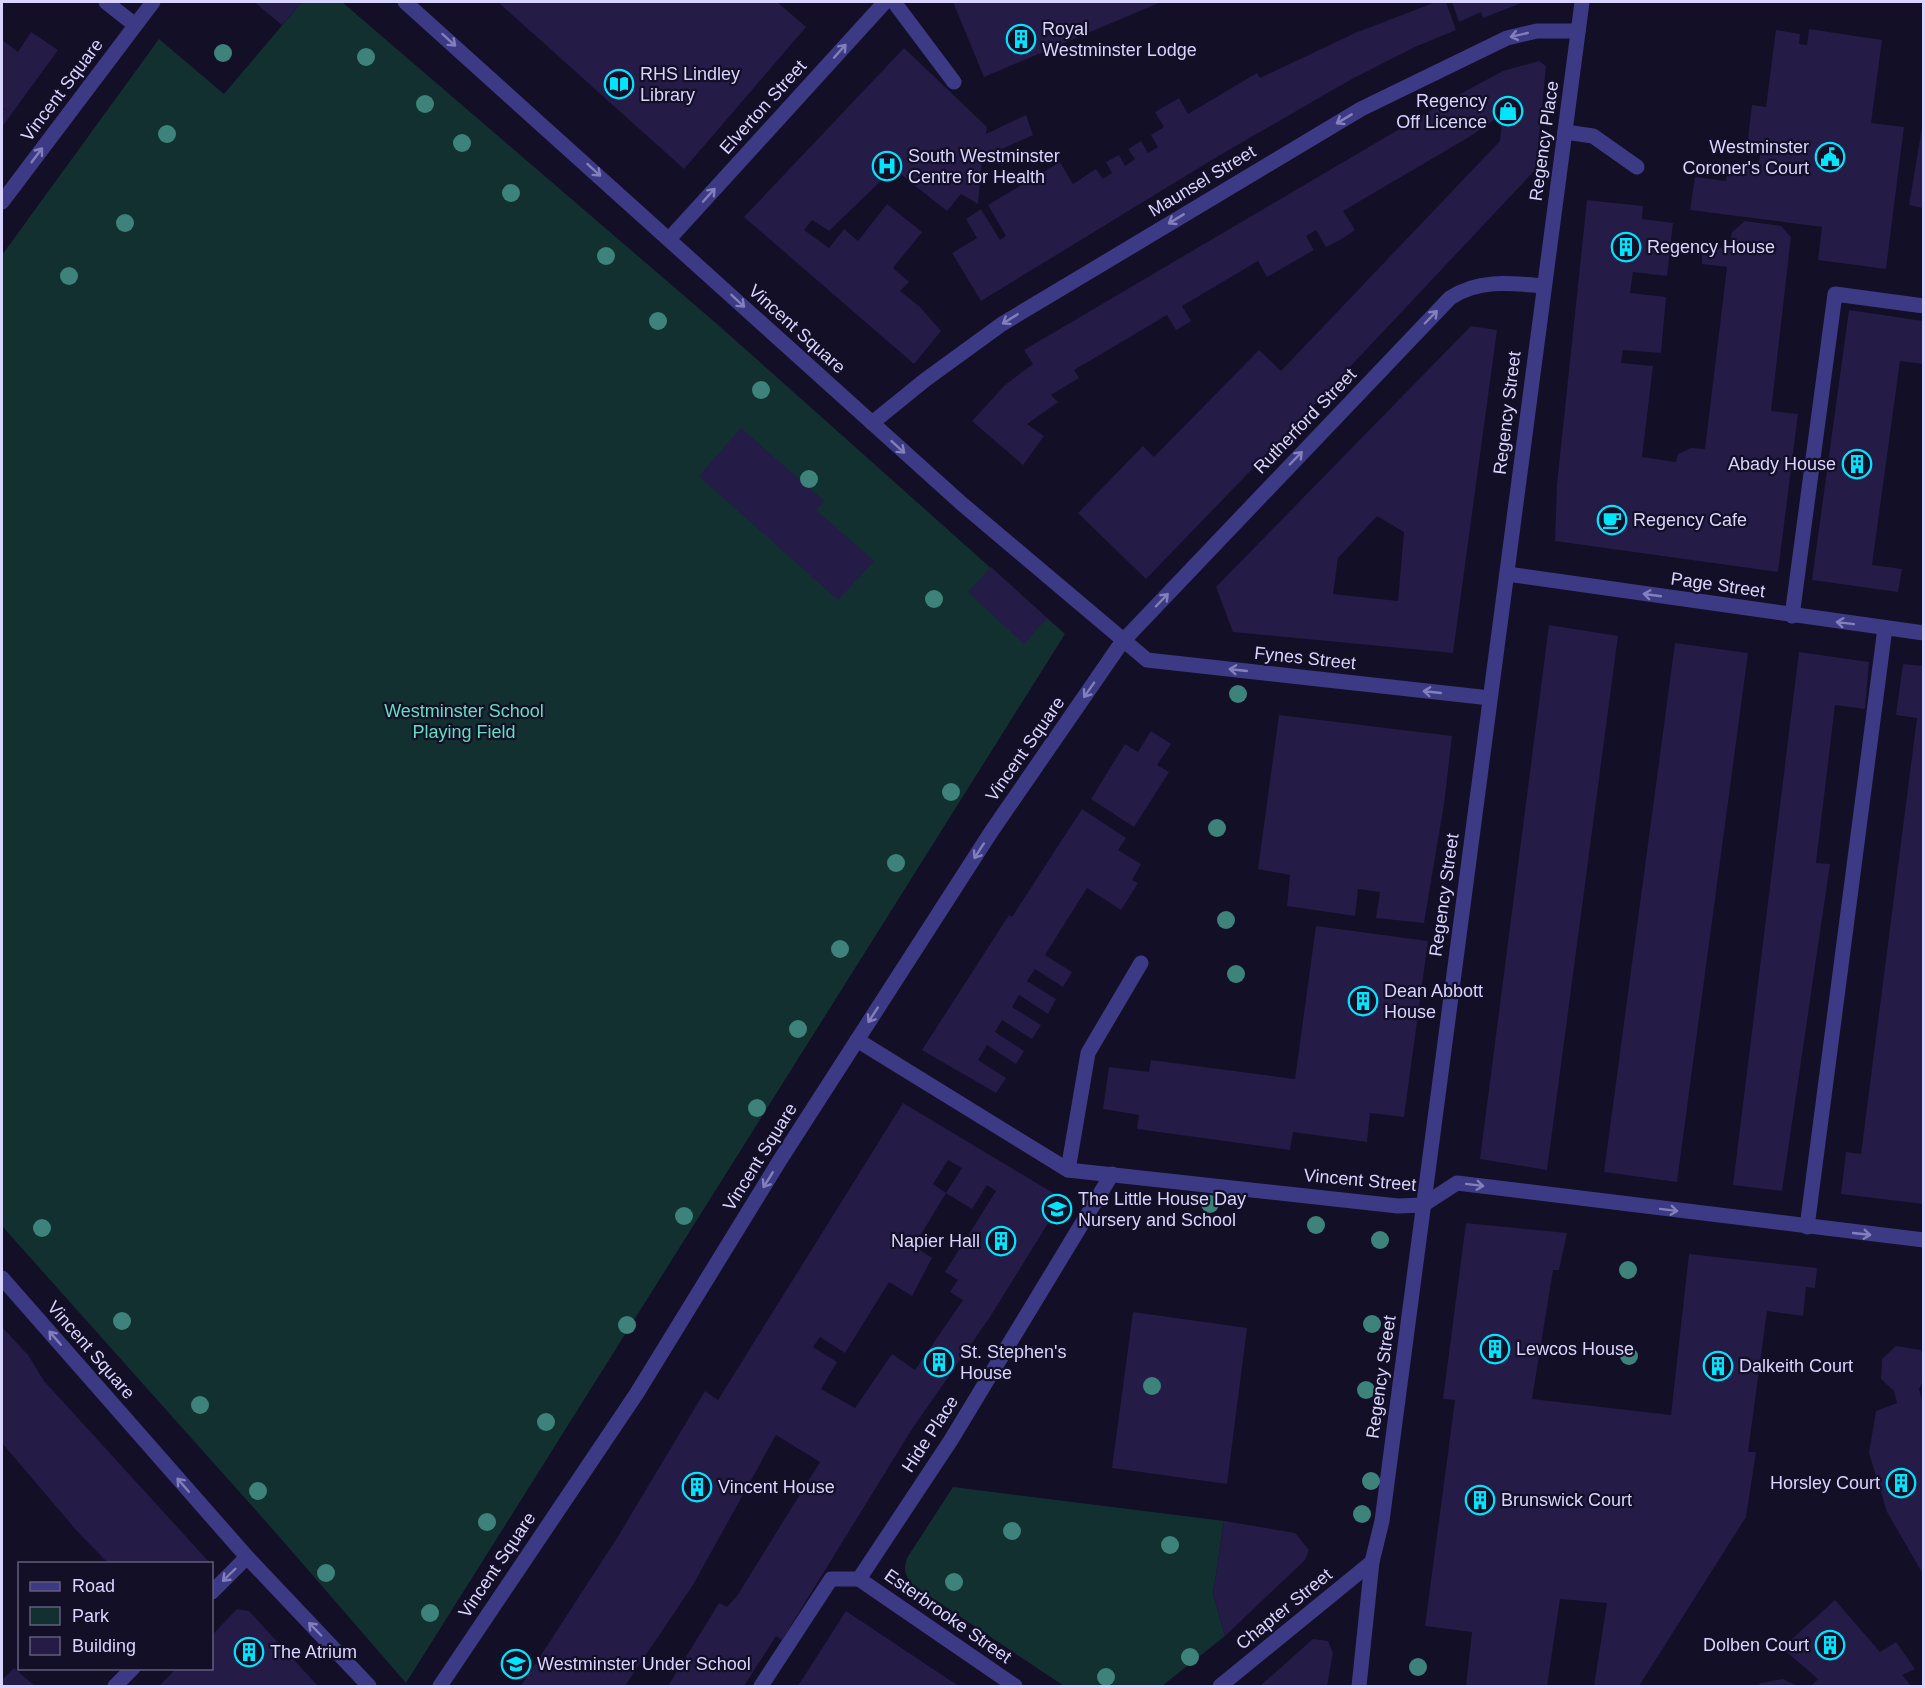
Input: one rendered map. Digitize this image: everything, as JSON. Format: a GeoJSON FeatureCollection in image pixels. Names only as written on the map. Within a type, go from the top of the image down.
{"type":"FeatureCollection","features":[{"type":"Feature","properties":{"kind":"street"},"geometry":{"type":"LineString","coordinates":[[106,2],[135,25]]}},
{"type":"Feature","properties":{"kind":"street","name":"Vincent Square"},"geometry":{"type":"LineString","coordinates":[[2,202],[153,2]]}},
{"type":"Feature","properties":{"kind":"street","name":"Vincent Square"},"geometry":{"type":"LineString","coordinates":[[405,2],[670,238],[872,423],[1122,642],[991,832],[857,1040],[637,1394],[440,1686]]}},
{"type":"Feature","properties":{"kind":"street","name":"Elverton Street"},"geometry":{"type":"LineString","coordinates":[[670,238],[885,2]]}},
{"type":"Feature","properties":{"kind":"street"},"geometry":{"type":"LineString","coordinates":[[894,2],[954,82]]}},
{"type":"Feature","properties":{"kind":"street","name":"Regency Place"},"geometry":{"type":"LineString","coordinates":[[1543,286],[1582,2]]}},
{"type":"Feature","properties":{"kind":"street","name":"Maunsel Street"},"geometry":{"type":"LineString","coordinates":[[872,423],[925,380],[1002,324],[1361,110],[1507,38],[1537,31],[1578,31]]}},
{"type":"Feature","properties":{"kind":"street"},"geometry":{"type":"LineString","coordinates":[[1565,132],[1593,136],[1637,167]]}},
{"type":"Feature","properties":{"kind":"street","name":"Rutherford Street"},"geometry":{"type":"LineString","coordinates":[[1122,642],[1450,298],[1468,287],[1485,284],[1543,286]]}},
{"type":"Feature","properties":{"kind":"street","name":"Regency Street"},"geometry":{"type":"LineString","coordinates":[[1359,1686],[1372,1562],[1382,1521],[1543,286]]}},
{"type":"Feature","properties":{"kind":"street"},"geometry":{"type":"LineString","coordinates":[[1792,616],[1835,294],[1923,306]]}},
{"type":"Feature","properties":{"kind":"street","name":"Page Street"},"geometry":{"type":"LineString","coordinates":[[1507,574],[1923,633]]}},
{"type":"Feature","properties":{"kind":"street"},"geometry":{"type":"LineString","coordinates":[[1807,1227],[1885,628]]}},
{"type":"Feature","properties":{"kind":"street","name":"Fynes Street"},"geometry":{"type":"LineString","coordinates":[[1122,642],[1147,660],[1490,699]]}},
{"type":"Feature","properties":{"kind":"street"},"geometry":{"type":"LineString","coordinates":[[1068,1170],[1088,1053],[1141,963]]}},
{"type":"Feature","properties":{"kind":"street","name":"Vincent Street"},"geometry":{"type":"LineString","coordinates":[[857,1040],[1068,1170],[1398,1206],[1423,1205],[1457,1183],[1923,1240]]}},
{"type":"Feature","properties":{"kind":"street","name":"Hide Place"},"geometry":{"type":"LineString","coordinates":[[859,1579],[951,1440],[1112,1174]]}},
{"type":"Feature","properties":{"kind":"street","name":"Vincent Square"},"geometry":{"type":"LineString","coordinates":[[2,1278],[247,1557],[369,1686]]}},
{"type":"Feature","properties":{"kind":"street"},"geometry":{"type":"LineString","coordinates":[[213,1591],[247,1557]]}},
{"type":"Feature","properties":{"kind":"street","name":"Chapter Street"},"geometry":{"type":"LineString","coordinates":[[1220,1686],[1372,1562]]}},
{"type":"Feature","properties":{"kind":"street"},"geometry":{"type":"LineString","coordinates":[[761,1686],[831,1579],[859,1579]]}},
{"type":"Feature","properties":{"kind":"street","name":"Esterbrooke Street"},"geometry":{"type":"LineString","coordinates":[[859,1579],[1015,1686]]}},
{"type":"Feature","properties":{"kind":"street"},"geometry":{"type":"LineString","coordinates":[[115,1686],[131,1670]]}},
{"type":"Feature","properties":{"kind":"green space","name":"Westminster School Playing Field"},"geometry":{"type":"Polygon","coordinates":[[[302,2],[342,2],[717,324],[1065,634],[406,1683],[276,1533],[2,1226],[2,255],[159,39],[224,94],[302,2]]]}},
{"type":"Feature","properties":{"kind":"green space"},"geometry":{"type":"Polygon","coordinates":[[[953,1487],[1224,1521],[1213,1594],[1225,1636],[1162,1686],[1064,1686],[913,1585],[908,1579],[905,1569],[907,1558],[953,1487]]]}},
{"type":"Feature","properties":{"kind":"building"},"geometry":{"type":"Polygon","coordinates":[[[254,2],[302,2],[282,25],[254,2]]]}},
{"type":"Feature","properties":{"kind":"building"},"geometry":{"type":"Polygon","coordinates":[[[498,2],[777,2],[806,27],[684,169],[498,2]]]}},
{"type":"Feature","properties":{"kind":"building","name":"Royal Westminster Lodge"},"geometry":{"type":"Polygon","coordinates":[[[953,2],[1161,2],[984,77],[953,2]]]}},
{"type":"Feature","properties":{"kind":"building"},"geometry":{"type":"Polygon","coordinates":[[[1436,2],[1446,2],[1456,30],[1415,47],[1350,80],[1215,158],[981,301],[952,253],[977,238],[966,219],[981,209],[1000,240],[1006,236],[988,205],[1060,162],[1073,184],[1096,169],[1103,179],[1112,173],[1106,162],[1119,155],[1125,166],[1135,159],[1128,149],[1141,141],[1148,153],[1158,147],[1151,135],[1164,127],[1155,112],[1179,98],[1188,114],[1257,73],[1260,78],[1355,33],[1436,2]]]}},
{"type":"Feature","properties":{"kind":"building"},"geometry":{"type":"Polygon","coordinates":[[[1452,2],[1524,2],[1483,18],[1481,12],[1459,22],[1452,2]]]}},
{"type":"Feature","properties":{"kind":"building","name":"Westminster Coroner's Court"},"geometry":{"type":"Polygon","coordinates":[[[1809,29],[1882,40],[1871,123],[1904,127],[1886,269],[1818,260],[1822,227],[1690,210],[1695,177],[1726,181],[1728,166],[1758,170],[1761,148],[1747,146],[1752,105],[1766,107],[1776,30],[1800,34],[1799,44],[1807,45],[1809,29]]]}},
{"type":"Feature","properties":{"kind":"building"},"geometry":{"type":"Polygon","coordinates":[[[31,32],[58,50],[2,127],[2,108],[9,112],[2,107],[2,40],[18,52],[31,32]]]}},
{"type":"Feature","properties":{"kind":"building"},"geometry":{"type":"Polygon","coordinates":[[[904,48],[987,127],[986,134],[1026,115],[1033,135],[982,158],[978,204],[961,194],[947,211],[899,173],[888,174],[829,231],[812,220],[804,230],[829,248],[844,229],[858,241],[887,204],[922,232],[893,268],[909,282],[900,291],[920,307],[941,331],[914,364],[744,217],[904,48]]]}},
{"type":"Feature","properties":{"kind":"building"},"geometry":{"type":"Polygon","coordinates":[[[1539,61],[1546,66],[1536,169],[1316,403],[1146,579],[1078,513],[1143,446],[1154,457],[1259,350],[1281,371],[1500,141],[1503,114],[1469,137],[1343,211],[1355,230],[1340,240],[1326,247],[1316,230],[1306,236],[1314,250],[1267,277],[1258,261],[1182,306],[1191,321],[1176,330],[1167,315],[1074,370],[1079,378],[1051,395],[1058,402],[1027,424],[1044,436],[1023,465],[972,421],[1005,385],[1033,364],[1024,350],[1447,101],[1503,71],[1539,61]]]}},
{"type":"Feature","properties":{"kind":"building"},"geometry":{"type":"Polygon","coordinates":[[[1923,128],[1923,208],[1909,205],[1923,128]]]}},
{"type":"Feature","properties":{"kind":"building"},"geometry":{"type":"Polygon","coordinates":[[[1587,200],[1643,206],[1642,219],[1673,223],[1667,276],[1633,272],[1630,293],[1666,297],[1661,353],[1623,350],[1621,363],[1653,366],[1642,457],[1676,462],[1678,454],[1691,448],[1705,449],[1727,267],[1702,264],[1702,247],[1729,249],[1732,232],[1745,221],[1781,226],[1791,237],[1771,411],[1798,414],[1778,572],[1555,541],[1557,484],[1587,200]]]}},
{"type":"Feature","properties":{"kind":"building","name":"Abady House"},"geometry":{"type":"Polygon","coordinates":[[[1849,310],[1923,321],[1923,364],[1900,361],[1872,565],[1902,569],[1898,592],[1812,580],[1849,310]]]}},
{"type":"Feature","properties":{"kind":"building"},"geometry":{"type":"Polygon","coordinates":[[[1471,326],[1497,330],[1453,653],[1233,632],[1216,587],[1471,326]],[[1377,516],[1338,558],[1333,594],[1398,601],[1404,532],[1377,516]]]}},
{"type":"Feature","properties":{"kind":"building"},"geometry":{"type":"Polygon","coordinates":[[[741,428],[824,501],[816,510],[874,561],[838,600],[699,476],[741,428]]]}},
{"type":"Feature","properties":{"kind":"building"},"geometry":{"type":"Polygon","coordinates":[[[991,567],[1047,618],[1024,644],[968,592],[991,567]]]}},
{"type":"Feature","properties":{"kind":"building"},"geometry":{"type":"Polygon","coordinates":[[[1549,625],[1618,636],[1547,1170],[1480,1159],[1549,625]]]}},
{"type":"Feature","properties":{"kind":"building"},"geometry":{"type":"Polygon","coordinates":[[[1675,643],[1748,653],[1677,1182],[1604,1172],[1675,643]]]}},
{"type":"Feature","properties":{"kind":"building"},"geometry":{"type":"Polygon","coordinates":[[[1799,652],[1869,662],[1865,709],[1835,705],[1816,863],[1830,864],[1782,1191],[1733,1185],[1799,652]]]}},
{"type":"Feature","properties":{"kind":"building"},"geometry":{"type":"Polygon","coordinates":[[[1903,664],[1923,666],[1923,1204],[1841,1194],[1846,1152],[1861,1154],[1917,718],[1896,715],[1903,664]]]}},
{"type":"Feature","properties":{"kind":"building"},"geometry":{"type":"Polygon","coordinates":[[[1279,715],[1452,736],[1444,804],[1424,923],[1376,918],[1380,892],[1358,889],[1355,916],[1287,906],[1290,875],[1258,869],[1279,715]]]}},
{"type":"Feature","properties":{"kind":"building"},"geometry":{"type":"Polygon","coordinates":[[[1151,731],[1171,744],[1157,765],[1169,772],[1134,827],[1091,799],[1125,744],[1138,752],[1151,731]]]}},
{"type":"Feature","properties":{"kind":"building"},"geometry":{"type":"Polygon","coordinates":[[[1082,809],[1126,838],[1118,850],[1141,864],[1132,880],[1138,883],[1121,910],[1087,888],[1045,955],[1072,972],[1063,987],[1035,969],[1027,981],[1056,999],[1048,1014],[1019,995],[1012,1007],[1041,1025],[1032,1039],[1002,1020],[995,1032],[1024,1051],[1016,1064],[987,1045],[978,1060],[1006,1078],[996,1093],[922,1050],[1009,915],[1012,917],[1082,809]]]}},
{"type":"Feature","properties":{"kind":"building","name":"Dean Abbott House"},"geometry":{"type":"Polygon","coordinates":[[[1316,926],[1428,941],[1404,1117],[1370,1113],[1367,1142],[1293,1132],[1290,1150],[1137,1129],[1139,1115],[1103,1109],[1109,1067],[1149,1072],[1151,1060],[1295,1079],[1316,926]]]}},
{"type":"Feature","properties":{"kind":"building"},"geometry":{"type":"Polygon","coordinates":[[[903,1103],[1063,1199],[990,1317],[912,1429],[782,1640],[776,1636],[744,1686],[668,1686],[719,1603],[727,1607],[737,1596],[820,1462],[776,1435],[693,1585],[625,1686],[521,1686],[617,1538],[705,1391],[718,1400],[903,1103]],[[948,1160],[933,1184],[946,1193],[962,1168],[948,1160]],[[987,1185],[972,1209],[946,1193],[914,1246],[932,1258],[912,1296],[889,1282],[845,1353],[820,1337],[813,1347],[837,1362],[821,1389],[855,1408],[892,1354],[915,1370],[963,1300],[950,1292],[958,1280],[945,1272],[996,1191],[987,1185]]]}},
{"type":"Feature","properties":{"kind":"building"},"geometry":{"type":"Polygon","coordinates":[[[1466,1223],[1567,1233],[1559,1270],[1553,1270],[1532,1399],[1671,1415],[1689,1254],[1817,1268],[1815,1288],[1806,1287],[1803,1316],[1767,1311],[1748,1452],[1756,1452],[1746,1517],[1639,1686],[1594,1686],[1607,1603],[1560,1599],[1547,1686],[1466,1686],[1472,1632],[1425,1626],[1455,1400],[1443,1399],[1466,1223]]]}},
{"type":"Feature","properties":{"kind":"building"},"geometry":{"type":"Polygon","coordinates":[[[1133,1312],[1247,1328],[1227,1484],[1112,1468],[1133,1312]]]}},
{"type":"Feature","properties":{"kind":"building"},"geometry":{"type":"Polygon","coordinates":[[[2,1327],[28,1355],[44,1381],[209,1562],[107,1562],[77,1531],[2,1443],[2,1327]]]}},
{"type":"Feature","properties":{"kind":"building","name":"Horsley Court"},"geometry":{"type":"Polygon","coordinates":[[[1896,1346],[1921,1350],[1923,1356],[1923,1381],[1919,1389],[1923,1404],[1923,1574],[1887,1512],[1869,1453],[1876,1411],[1897,1403],[1894,1391],[1881,1379],[1882,1359],[1896,1346]]]}},
{"type":"Feature","properties":{"kind":"building"},"geometry":{"type":"Polygon","coordinates":[[[1224,1521],[1295,1533],[1309,1550],[1305,1560],[1225,1636],[1213,1594],[1224,1521]]]}},
{"type":"Feature","properties":{"kind":"building","name":"Dolben Court"},"geometry":{"type":"Polygon","coordinates":[[[1835,1600],[1880,1652],[1896,1642],[1915,1669],[1902,1675],[1911,1686],[1811,1686],[1818,1679],[1782,1648],[1835,1600]]]}},
{"type":"Feature","properties":{"kind":"building","name":"The Atrium"},"geometry":{"type":"Polygon","coordinates":[[[237,1609],[249,1611],[318,1686],[159,1686],[175,1670],[213,1670],[213,1634],[237,1609]]]}},
{"type":"Feature","properties":{"kind":"building"},"geometry":{"type":"Polygon","coordinates":[[[846,1611],[948,1679],[959,1686],[798,1686],[846,1611]]]}},
{"type":"Feature","properties":{"kind":"building"},"geometry":{"type":"Polygon","coordinates":[[[1313,1639],[1328,1641],[1333,1653],[1327,1686],[1260,1686],[1313,1639]]]}},
{"type":"Feature","properties":{"kind":"building"},"geometry":{"type":"Polygon","coordinates":[[[14,1668],[35,1686],[2,1686],[2,1680],[14,1668]]]}},
{"type":"Feature","properties":{"kind":"building","name":"Dolben Court"},"geometry":{"type":"Polygon","coordinates":[[[1783,1679],[1797,1686],[1757,1686],[1761,1683],[1783,1679]]]}},
{"type":"Feature","properties":{"kind":"place","name":"Royal Westminster Lodge"},"geometry":{"type":"Point","coordinates":[1021,39]}},
{"type":"Feature","properties":{"kind":"place","name":"RHS Lindley Library"},"geometry":{"type":"Point","coordinates":[619,84]}},
{"type":"Feature","properties":{"kind":"place","name":"Regency Off Licence"},"geometry":{"type":"Point","coordinates":[1508,111]}},
{"type":"Feature","properties":{"kind":"place","name":"Westminster Coroner's Court"},"geometry":{"type":"Point","coordinates":[1830,157]}},
{"type":"Feature","properties":{"kind":"place","name":"South Westminster Centre for Health"},"geometry":{"type":"Point","coordinates":[887,166]}},
{"type":"Feature","properties":{"kind":"place","name":"Regency House"},"geometry":{"type":"Point","coordinates":[1626,247]}},
{"type":"Feature","properties":{"kind":"place","name":"Abady House"},"geometry":{"type":"Point","coordinates":[1857,464]}},
{"type":"Feature","properties":{"kind":"place","name":"Regency Cafe"},"geometry":{"type":"Point","coordinates":[1612,520]}},
{"type":"Feature","properties":{"kind":"place","name":"Dean Abbott House"},"geometry":{"type":"Point","coordinates":[1363,1001]}},
{"type":"Feature","properties":{"kind":"place","name":"The Little House Day Nursery and School"},"geometry":{"type":"Point","coordinates":[1057,1209]}},
{"type":"Feature","properties":{"kind":"place","name":"Napier Hall"},"geometry":{"type":"Point","coordinates":[1001,1241]}},
{"type":"Feature","properties":{"kind":"place","name":"Lewcos House"},"geometry":{"type":"Point","coordinates":[1495,1349]}},
{"type":"Feature","properties":{"kind":"place","name":"St. Stephen's House"},"geometry":{"type":"Point","coordinates":[939,1362]}},
{"type":"Feature","properties":{"kind":"place","name":"Dalkeith Court"},"geometry":{"type":"Point","coordinates":[1718,1366]}},
{"type":"Feature","properties":{"kind":"place","name":"Horsley Court"},"geometry":{"type":"Point","coordinates":[1901,1483]}},
{"type":"Feature","properties":{"kind":"place","name":"Vincent House"},"geometry":{"type":"Point","coordinates":[697,1487]}},
{"type":"Feature","properties":{"kind":"place","name":"Brunswick Court"},"geometry":{"type":"Point","coordinates":[1480,1500]}},
{"type":"Feature","properties":{"kind":"place","name":"Dolben Court"},"geometry":{"type":"Point","coordinates":[1830,1645]}},
{"type":"Feature","properties":{"kind":"place","name":"The Atrium"},"geometry":{"type":"Point","coordinates":[249,1652]}},
{"type":"Feature","properties":{"kind":"place","name":"Westminster Under School"},"geometry":{"type":"Point","coordinates":[516,1664]}}]}
